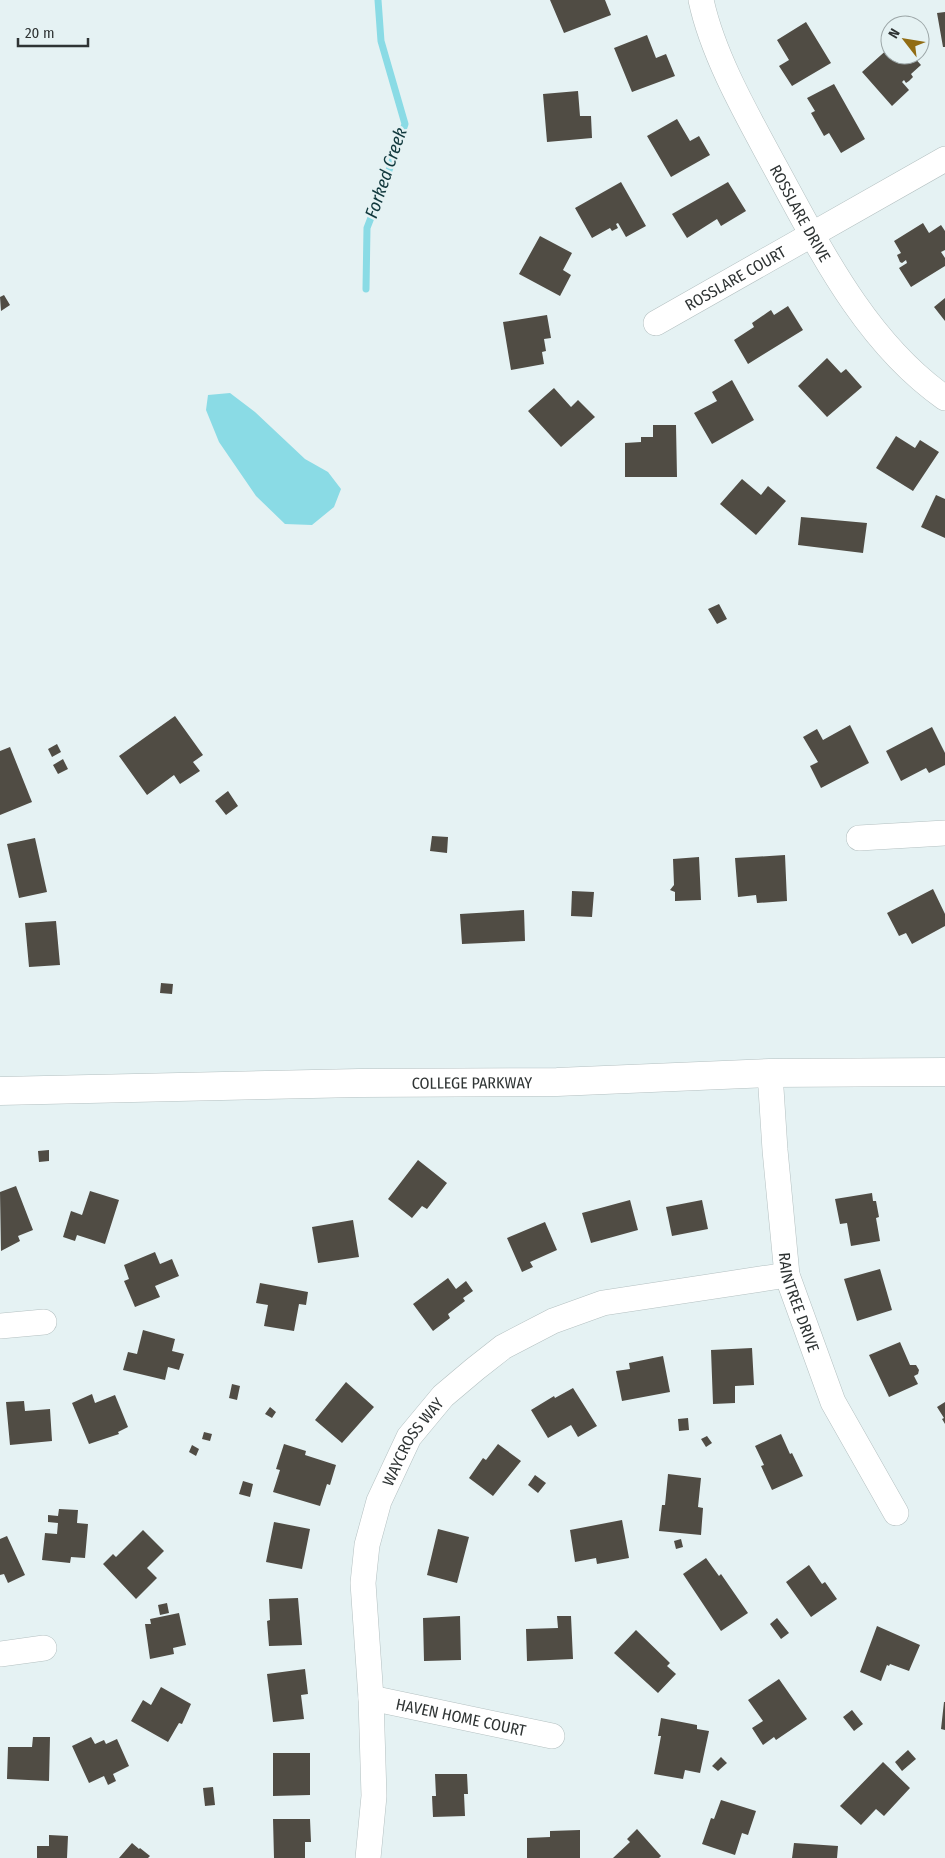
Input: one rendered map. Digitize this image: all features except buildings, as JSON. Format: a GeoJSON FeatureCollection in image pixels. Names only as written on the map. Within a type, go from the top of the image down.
{"type":"FeatureCollection","features":[{"type":"Feature","properties":{"kind":"main road","name":"COLLEGE PARKWAY"},"geometry":{"type":"LineString","coordinates":[[0,1091],[358,1083],[557,1082],[770,1072],[945,1072]]}},
{"type":"Feature","properties":{"kind":"street","name":"ROSSLARE DRIVE"},"geometry":{"type":"LineString","coordinates":[[700,0],[706,26],[746,113],[812,234],[853,300],[885,344],[925,384],[945,398]]}},
{"type":"Feature","properties":{"kind":"street","name":"ROSSLARE COURT"},"geometry":{"type":"LineString","coordinates":[[656,323],[945,159]]}},
{"type":"Feature","properties":{"kind":"street"},"geometry":{"type":"LineString","coordinates":[[859,838],[945,833]]}},
{"type":"Feature","properties":{"kind":"street","name":"RAINTREE DRIVE"},"geometry":{"type":"LineString","coordinates":[[770,1072],[786,1275],[833,1402],[896,1513]]}},
{"type":"Feature","properties":{"kind":"street","name":"WAYCROSS WAY"},"geometry":{"type":"LineString","coordinates":[[368,1858],[374,1796],[371,1698],[363,1583],[367,1545],[378,1501],[409,1437],[443,1396],[502,1347],[553,1321],[603,1303],[786,1275]]}},
{"type":"Feature","properties":{"kind":"street"},"geometry":{"type":"LineString","coordinates":[[0,1326],[44,1322]]}},
{"type":"Feature","properties":{"kind":"street"},"geometry":{"type":"LineString","coordinates":[[0,1654],[44,1648]]}},
{"type":"Feature","properties":{"kind":"street","name":"HAVEN HOME COURT"},"geometry":{"type":"LineString","coordinates":[[371,1698],[552,1736]]}},
{"type":"Feature","properties":{"kind":"water"},"geometry":{"type":"Polygon","coordinates":[[[230,393],[255,412],[305,459],[328,472],[341,489],[334,507],[312,525],[285,524],[256,496],[219,442],[206,410],[208,395],[230,393]]]}},
{"type":"Feature","properties":{"kind":"waterway","name":"Forked Creek"},"geometry":{"type":"LineString","coordinates":[[366,289],[367,228],[405,124],[381,41],[378,0]]}}]}
